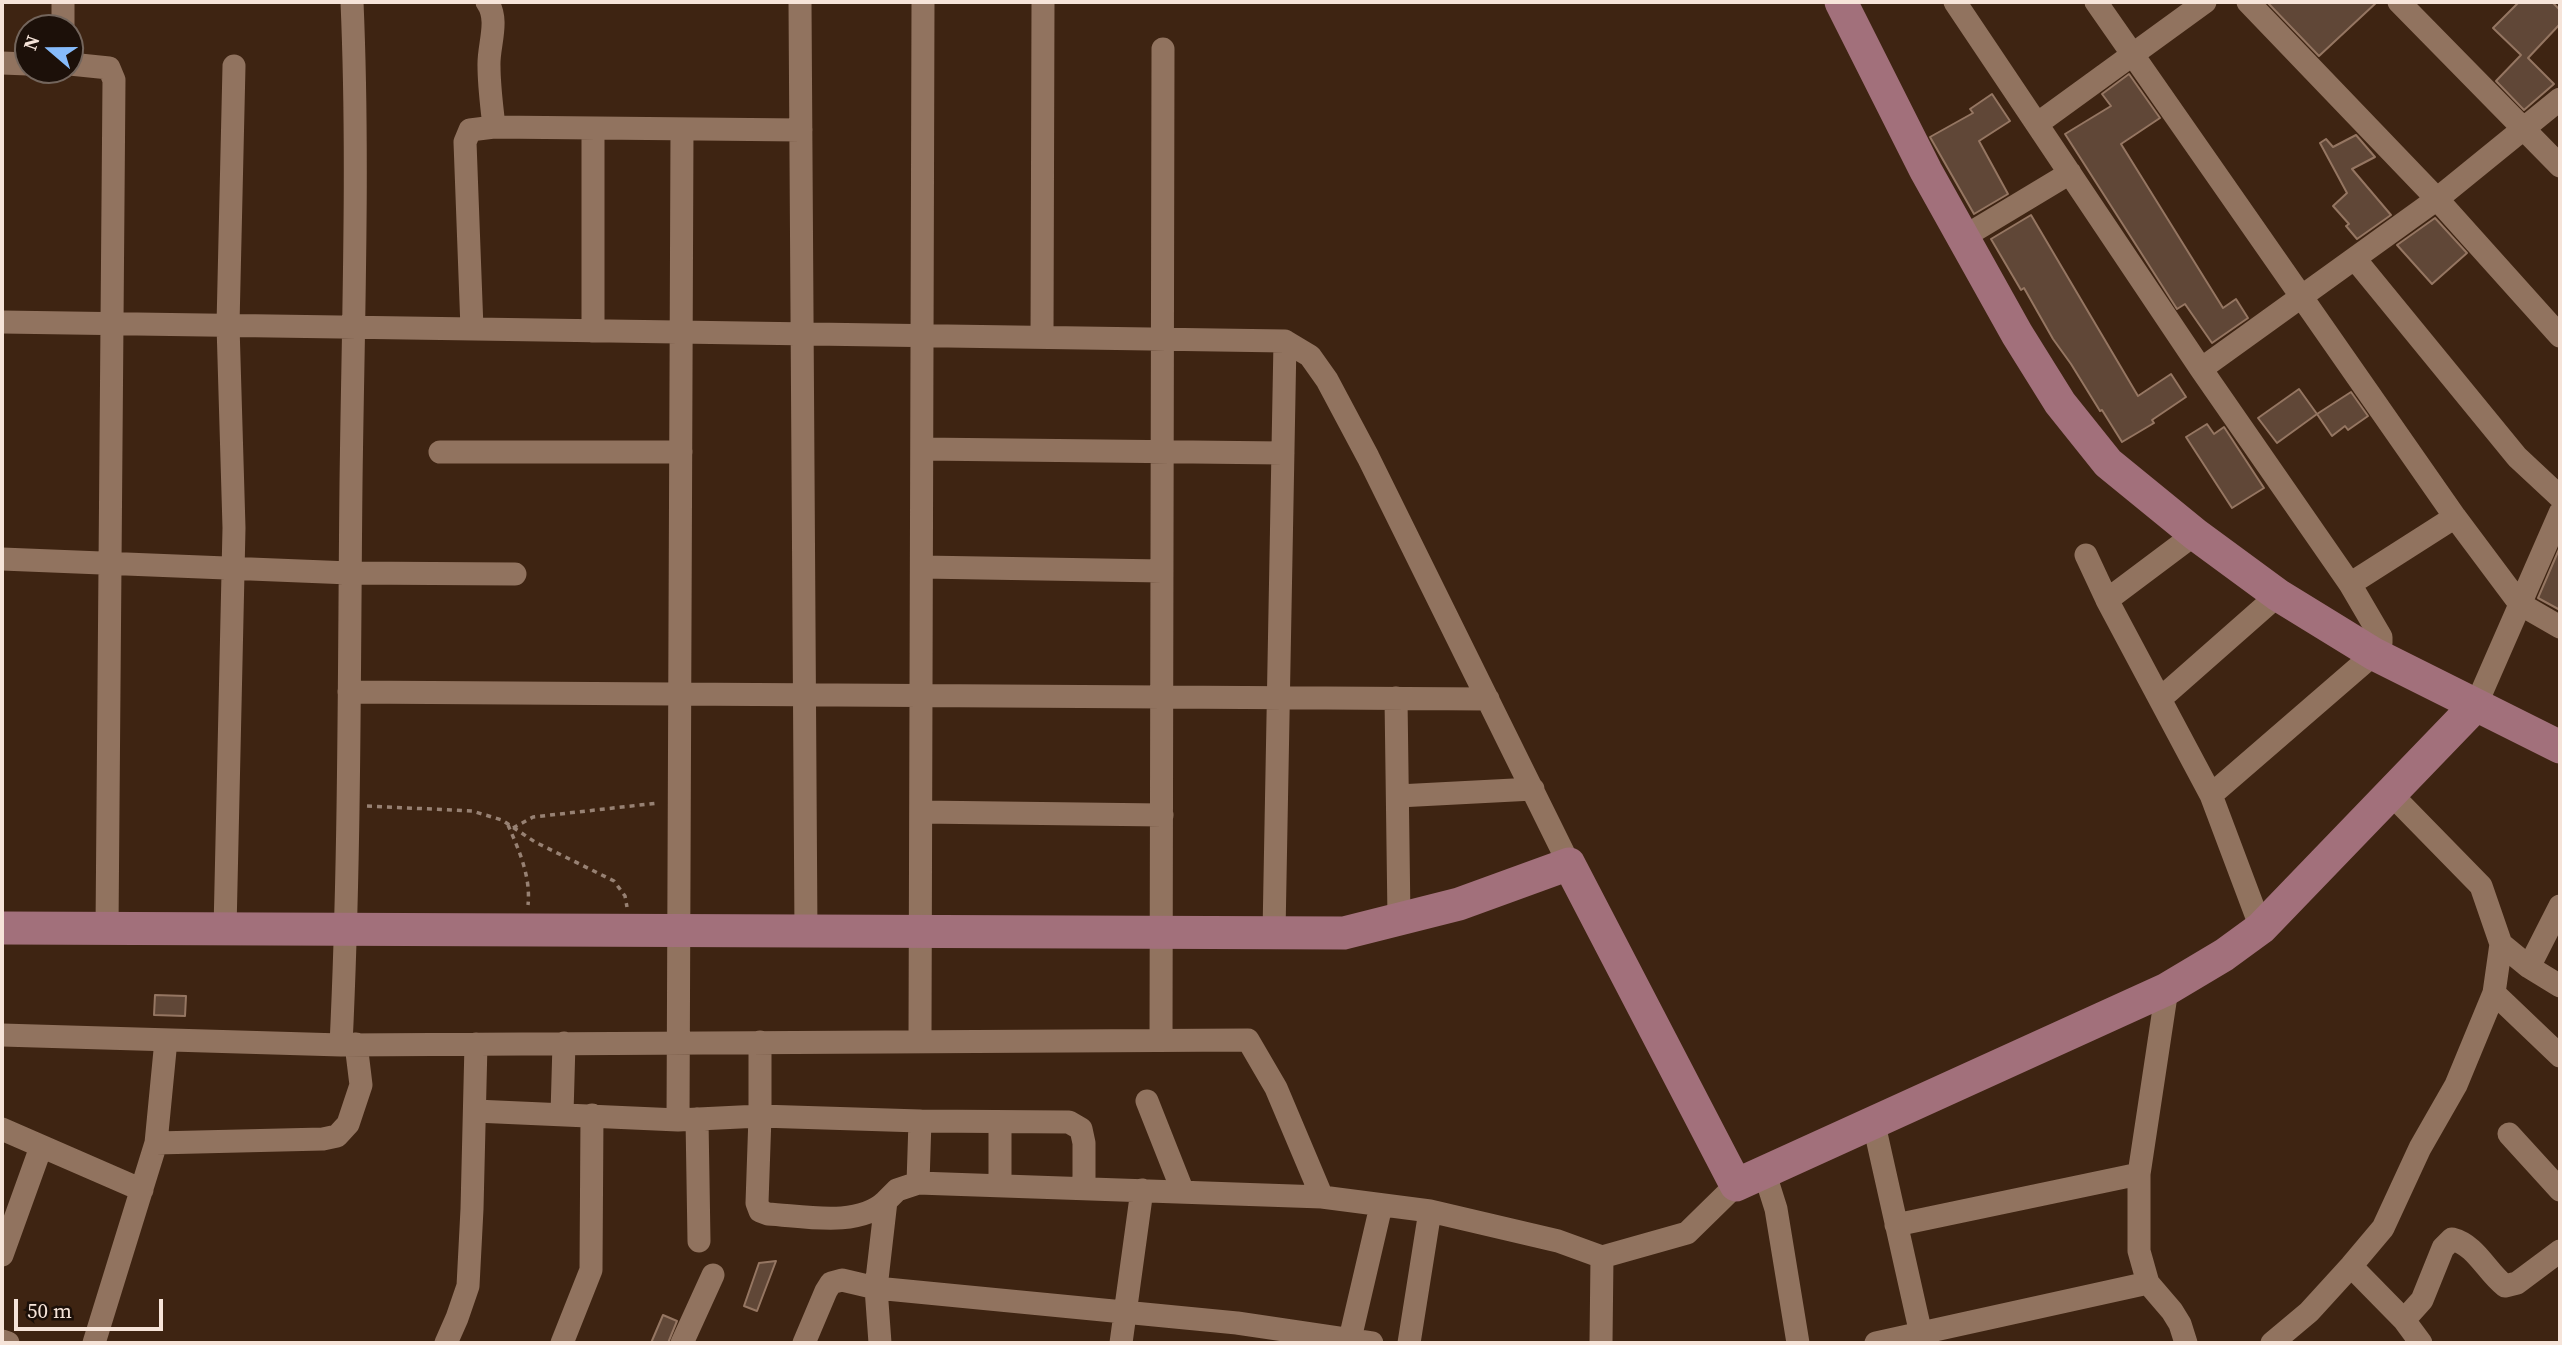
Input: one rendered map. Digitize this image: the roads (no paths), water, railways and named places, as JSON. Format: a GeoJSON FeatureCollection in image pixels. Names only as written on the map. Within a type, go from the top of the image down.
{"type":"FeatureCollection","features":[{"type":"Feature","properties":{"kind":"street"},"geometry":{"type":"LineString","coordinates":[[156,1143],[323,1139],[337,1136],[348,1124],[361,1085],[348,1044],[346,930],[353,327],[352,2]]}},
{"type":"Feature","properties":{"kind":"street"},"geometry":{"type":"LineString","coordinates":[[487,2],[492,9],[488,63],[494,127]]}},
{"type":"Feature","properties":{"kind":"street"},"geometry":{"type":"LineString","coordinates":[[800,2],[806,932]]}},
{"type":"Feature","properties":{"kind":"street"},"geometry":{"type":"LineString","coordinates":[[920,1041],[923,2]]}},
{"type":"Feature","properties":{"kind":"street"},"geometry":{"type":"LineString","coordinates":[[1042,337],[1043,2]]}},
{"type":"Feature","properties":{"kind":"street"},"geometry":{"type":"LineString","coordinates":[[1841,2],[1962,238],[2040,374],[2108,463],[2195,534],[2278,595],[2374,654],[2560,747]]}},
{"type":"Feature","properties":{"kind":"street"},"geometry":{"type":"LineString","coordinates":[[1955,2],[2350,584],[2381,637],[2381,643],[2374,654],[2211,794]]}},
{"type":"Feature","properties":{"kind":"street"},"geometry":{"type":"LineString","coordinates":[[2096,2],[2455,517],[2520,604],[2560,627]]}},
{"type":"Feature","properties":{"kind":"street"},"geometry":{"type":"LineString","coordinates":[[2037,124],[2205,2]]}},
{"type":"Feature","properties":{"kind":"street"},"geometry":{"type":"LineString","coordinates":[[2248,2],[2437,200],[2560,336]]}},
{"type":"Feature","properties":{"kind":"street"},"geometry":{"type":"LineString","coordinates":[[2399,2],[2560,166]]}},
{"type":"Feature","properties":{"kind":"street"},"geometry":{"type":"LineString","coordinates":[[1161,1040],[1163,49]]}},
{"type":"Feature","properties":{"kind":"street"},"geometry":{"type":"LineString","coordinates":[[84,65],[109,68],[114,80],[107,929]]}},
{"type":"Feature","properties":{"kind":"street"},"geometry":{"type":"LineString","coordinates":[[225,930],[233,569],[228,326],[234,66]]}},
{"type":"Feature","properties":{"kind":"street"},"geometry":{"type":"LineString","coordinates":[[2202,369],[2437,200],[2560,99]]}},
{"type":"Feature","properties":{"kind":"street"},"geometry":{"type":"LineString","coordinates":[[472,329],[466,142],[470,130],[494,127],[801,130]]}},
{"type":"Feature","properties":{"kind":"street"},"geometry":{"type":"LineString","coordinates":[[593,128],[593,331]]}},
{"type":"Feature","properties":{"kind":"street"},"geometry":{"type":"LineString","coordinates":[[682,129],[678,1043],[699,1241]]}},
{"type":"Feature","properties":{"kind":"street"},"geometry":{"type":"LineString","coordinates":[[1962,238],[2070,173]]}},
{"type":"Feature","properties":{"kind":"street"},"geometry":{"type":"LineString","coordinates":[[2355,259],[2517,457],[2560,497]]}},
{"type":"Feature","properties":{"kind":"street"},"geometry":{"type":"LineString","coordinates":[[2,322],[1285,341],[1310,356],[1327,380],[1368,457],[1569,864],[1750,1178],[1776,1209],[1798,1343]]}},
{"type":"Feature","properties":{"kind":"street"},"geometry":{"type":"LineString","coordinates":[[1274,933],[1285,341]]}},
{"type":"Feature","properties":{"kind":"street"},"geometry":{"type":"LineString","coordinates":[[922,449],[1283,453]]}},
{"type":"Feature","properties":{"kind":"street"},"geometry":{"type":"LineString","coordinates":[[440,453],[681,452]]}},
{"type":"Feature","properties":{"kind":"street"},"geometry":{"type":"LineString","coordinates":[[760,1042],[761,1116],[757,1203],[760,1211],[768,1214],[829,1218],[876,1212],[897,1190],[918,1184],[1322,1197],[1430,1211],[1558,1241],[1602,1257],[1687,1233],[1750,1178],[2167,989],[2224,955],[2261,928],[2476,705],[2560,513]]}},
{"type":"Feature","properties":{"kind":"street"},"geometry":{"type":"LineString","coordinates":[[2350,584],[2455,517]]}},
{"type":"Feature","properties":{"kind":"street"},"geometry":{"type":"LineString","coordinates":[[2107,600],[2195,534]]}},
{"type":"Feature","properties":{"kind":"street"},"geometry":{"type":"LineString","coordinates":[[2087,555],[2107,600],[2211,794],[2261,928]]}},
{"type":"Feature","properties":{"kind":"street"},"geometry":{"type":"LineString","coordinates":[[2,559],[350,573],[514,574]]}},
{"type":"Feature","properties":{"kind":"street"},"geometry":{"type":"LineString","coordinates":[[922,567],[1162,571]]}},
{"type":"Feature","properties":{"kind":"street"},"geometry":{"type":"LineString","coordinates":[[2160,699],[2278,595]]}},
{"type":"Feature","properties":{"kind":"street"},"geometry":{"type":"LineString","coordinates":[[349,692],[1488,699]]}},
{"type":"Feature","properties":{"kind":"street"},"geometry":{"type":"LineString","coordinates":[[1396,698],[1399,919]]}},
{"type":"Feature","properties":{"kind":"street"},"geometry":{"type":"LineString","coordinates":[[1398,796],[1533,789]]}},
{"type":"Feature","properties":{"kind":"street"},"geometry":{"type":"LineString","coordinates":[[2272,1343],[2309,1312],[2383,1228],[2420,1148],[2456,1085],[2494,993],[2501,944],[2481,886],[2390,793]]}},
{"type":"Feature","properties":{"kind":"street"},"geometry":{"type":"LineString","coordinates":[[921,812],[1162,815]]}},
{"type":"Feature","properties":{"kind":"street"},"geometry":{"type":"LineString","coordinates":[[2,928],[1344,933],[1459,904],[1569,864]]}},
{"type":"Feature","properties":{"kind":"street"},"geometry":{"type":"LineString","coordinates":[[2529,967],[2560,906]]}},
{"type":"Feature","properties":{"kind":"street"},"geometry":{"type":"LineString","coordinates":[[2501,944],[2529,967],[2560,986]]}},
{"type":"Feature","properties":{"kind":"street"},"geometry":{"type":"LineString","coordinates":[[2167,989],[2139,1174],[2139,1251],[2148,1283],[2180,1324],[2186,1343]]}},
{"type":"Feature","properties":{"kind":"street"},"geometry":{"type":"LineString","coordinates":[[2494,993],[2560,1055]]}},
{"type":"Feature","properties":{"kind":"street"},"geometry":{"type":"LineString","coordinates":[[2,1035],[348,1044],[1248,1040],[1276,1088],[1322,1197]]}},
{"type":"Feature","properties":{"kind":"street"},"geometry":{"type":"LineString","coordinates":[[94,1343],[156,1143],[166,1040]]}},
{"type":"Feature","properties":{"kind":"street"},"geometry":{"type":"LineString","coordinates":[[562,1114],[564,1043]]}},
{"type":"Feature","properties":{"kind":"street"},"geometry":{"type":"LineString","coordinates":[[446,1343],[468,1286],[476,1044]]}},
{"type":"Feature","properties":{"kind":"street"},"geometry":{"type":"LineString","coordinates":[[1147,1101],[1183,1192]]}},
{"type":"Feature","properties":{"kind":"street"},"geometry":{"type":"LineString","coordinates":[[475,1111],[688,1119],[761,1116],[1075,1124],[1081,1129],[1084,1143],[1084,1188]]}},
{"type":"Feature","properties":{"kind":"street"},"geometry":{"type":"LineString","coordinates":[[562,1343],[592,1270],[592,1115]]}},
{"type":"Feature","properties":{"kind":"street"},"geometry":{"type":"LineString","coordinates":[[1873,1120],[1922,1338]]}},
{"type":"Feature","properties":{"kind":"street"},"geometry":{"type":"LineString","coordinates":[[918,1184],[920,1121]]}},
{"type":"Feature","properties":{"kind":"street"},"geometry":{"type":"LineString","coordinates":[[1000,1122],[1000,1186]]}},
{"type":"Feature","properties":{"kind":"street"},"geometry":{"type":"LineString","coordinates":[[2,1129],[142,1190]]}},
{"type":"Feature","properties":{"kind":"street"},"geometry":{"type":"LineString","coordinates":[[2509,1134],[2560,1190]]}},
{"type":"Feature","properties":{"kind":"street"},"geometry":{"type":"LineString","coordinates":[[2,1255],[41,1147]]}},
{"type":"Feature","properties":{"kind":"street"},"geometry":{"type":"LineString","coordinates":[[1896,1225],[2139,1174]]}},
{"type":"Feature","properties":{"kind":"street"},"geometry":{"type":"LineString","coordinates":[[1121,1343],[1142,1190]]}},
{"type":"Feature","properties":{"kind":"street"},"geometry":{"type":"LineString","coordinates":[[880,1343],[876,1288],[886,1202]]}},
{"type":"Feature","properties":{"kind":"street"},"geometry":{"type":"LineString","coordinates":[[804,1343],[831,1283],[842,1280],[876,1288],[1124,1312],[1236,1333],[1357,1342],[1381,1206]]}},
{"type":"Feature","properties":{"kind":"street"},"geometry":{"type":"LineString","coordinates":[[1409,1343],[1430,1211]]}},
{"type":"Feature","properties":{"kind":"street"},"geometry":{"type":"LineString","coordinates":[[2404,1320],[2422,1300],[2443,1248],[2452,1238],[2466,1242],[2493,1277],[2505,1286],[2516,1283],[2560,1251]]}},
{"type":"Feature","properties":{"kind":"street"},"geometry":{"type":"LineString","coordinates":[[1601,1343],[1602,1257]]}},
{"type":"Feature","properties":{"kind":"street"},"geometry":{"type":"LineString","coordinates":[[2351,1266],[2404,1320],[2421,1343]]}},
{"type":"Feature","properties":{"kind":"street"},"geometry":{"type":"LineString","coordinates":[[682,1343],[713,1275]]}},
{"type":"Feature","properties":{"kind":"street"},"geometry":{"type":"LineString","coordinates":[[1876,1343],[1922,1338],[2148,1283]]}},
{"type":"Feature","properties":{"kind":"street"},"geometry":{"type":"LineString","coordinates":[[2,1340],[8,1343]]}}]}
